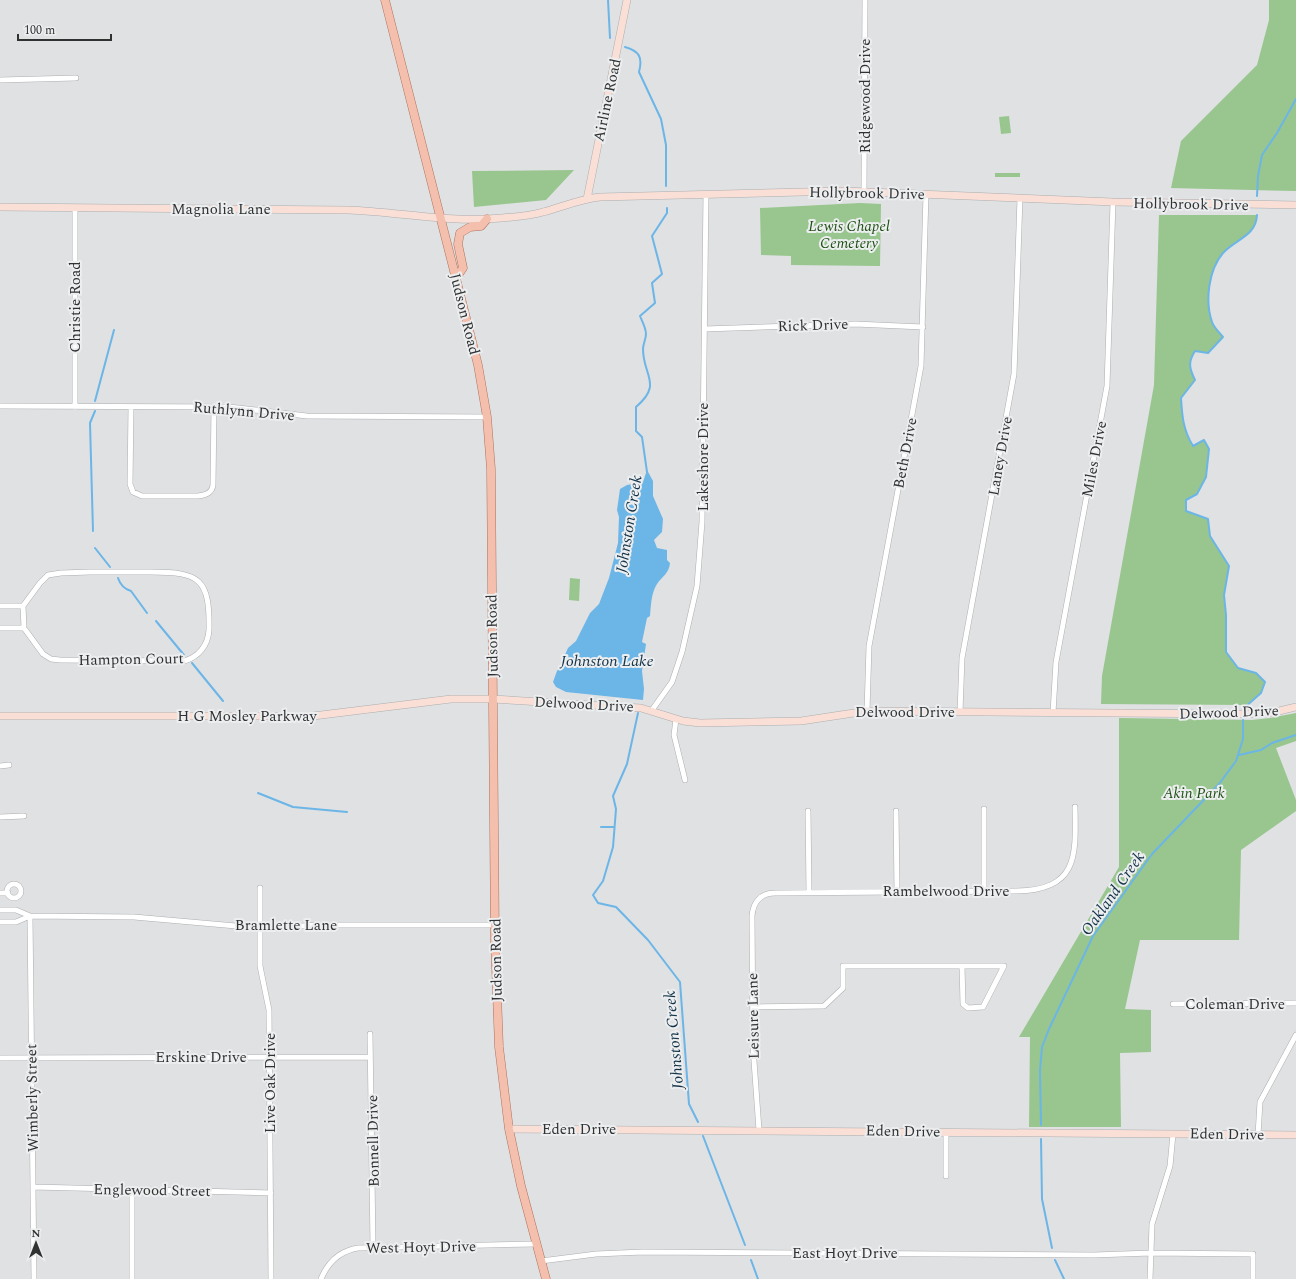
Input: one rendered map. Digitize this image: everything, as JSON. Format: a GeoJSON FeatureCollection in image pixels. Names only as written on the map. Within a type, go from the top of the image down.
{"type":"FeatureCollection","features":[{"type":"Feature","properties":{"kind":"main road","name":"Judson Road"},"geometry":{"type":"LineString","coordinates":[[384,0],[478,365],[487,417],[491,469],[495,925],[499,1047],[509,1129],[521,1186],[546,1279]]}},
{"type":"Feature","properties":{"kind":"main road"},"geometry":{"type":"LineString","coordinates":[[456,278],[464,268],[458,244],[460,233],[470,227],[481,226],[487,219]]}},
{"type":"Feature","properties":{"kind":"street","name":"Airline Road"},"geometry":{"type":"LineString","coordinates":[[587,199],[627,0]]}},
{"type":"Feature","properties":{"kind":"street","name":"Ridgewood Drive"},"geometry":{"type":"LineString","coordinates":[[864,191],[865,0]]}},
{"type":"Feature","properties":{"kind":"street"},"geometry":{"type":"LineString","coordinates":[[0,80],[76,78]]}},
{"type":"Feature","properties":{"kind":"street","name":"Hollybrook Drive"},"geometry":{"type":"LineString","coordinates":[[441,218],[487,219],[537,213],[587,199],[604,197],[864,191],[1113,202],[1296,205]]}},
{"type":"Feature","properties":{"kind":"street","name":"Lakeshore Drive"},"geometry":{"type":"LineString","coordinates":[[652,710],[670,687],[676,674],[693,608],[699,575],[702,522],[706,194]]}},
{"type":"Feature","properties":{"kind":"street","name":"Beth Drive"},"geometry":{"type":"LineString","coordinates":[[867,711],[870,646],[920,374],[923,327],[926,194]]}},
{"type":"Feature","properties":{"kind":"street","name":"Laney Drive"},"geometry":{"type":"LineString","coordinates":[[960,712],[962,658],[1014,374],[1020,198]]}},
{"type":"Feature","properties":{"kind":"street","name":"Miles Drive"},"geometry":{"type":"LineString","coordinates":[[1053,713],[1056,662],[1107,386],[1113,202]]}},
{"type":"Feature","properties":{"kind":"street","name":"Magnolia Lane"},"geometry":{"type":"LineString","coordinates":[[0,207],[348,210],[441,218]]}},
{"type":"Feature","properties":{"kind":"street","name":"Christie Road"},"geometry":{"type":"LineString","coordinates":[[75,208],[75,407]]}},
{"type":"Feature","properties":{"kind":"street","name":"Rick Drive"},"geometry":{"type":"LineString","coordinates":[[704,329],[855,324],[923,327]]}},
{"type":"Feature","properties":{"kind":"street","name":"Ruthlynn Drive"},"geometry":{"type":"LineString","coordinates":[[0,406],[214,407],[238,408],[307,416],[487,417]]}},
{"type":"Feature","properties":{"kind":"street"},"geometry":{"type":"LineString","coordinates":[[130,406],[131,487],[133,492],[138,496],[204,496],[212,490],[214,407]]}},
{"type":"Feature","properties":{"kind":"street","name":"Hampton Court"},"geometry":{"type":"LineString","coordinates":[[24,606],[42,580],[54,574],[177,572],[190,576],[201,585],[207,598],[209,614],[208,634],[205,645],[197,654],[184,661],[54,660],[41,653],[24,628]]}},
{"type":"Feature","properties":{"kind":"street"},"geometry":{"type":"LineString","coordinates":[[0,606],[24,606],[24,628],[0,628]]}},
{"type":"Feature","properties":{"kind":"street","name":"Delwood Drive"},"geometry":{"type":"LineString","coordinates":[[493,699],[634,707],[652,710],[676,719],[700,723],[794,722],[867,711],[1249,714],[1271,713],[1296,707]]}},
{"type":"Feature","properties":{"kind":"street","name":"H G Mosley Parkway"},"geometry":{"type":"LineString","coordinates":[[0,716],[313,716],[354,713],[430,700],[493,699]]}},
{"type":"Feature","properties":{"kind":"street"},"geometry":{"type":"LineString","coordinates":[[676,719],[674,735],[685,780]]}},
{"type":"Feature","properties":{"kind":"street"},"geometry":{"type":"LineString","coordinates":[[0,766],[9,765]]}},
{"type":"Feature","properties":{"kind":"street","name":"Rambelwood Drive"},"geometry":{"type":"LineString","coordinates":[[757,902],[762,896],[769,893],[1036,890],[1050,886],[1062,877],[1070,866],[1075,851],[1075,807]]}},
{"type":"Feature","properties":{"kind":"street"},"geometry":{"type":"LineString","coordinates":[[984,809],[984,891]]}},
{"type":"Feature","properties":{"kind":"street"},"geometry":{"type":"LineString","coordinates":[[808,811],[809,892]]}},
{"type":"Feature","properties":{"kind":"street"},"geometry":{"type":"LineString","coordinates":[[896,811],[897,892]]}},
{"type":"Feature","properties":{"kind":"street"},"geometry":{"type":"LineString","coordinates":[[0,817],[24,816]]}},
{"type":"Feature","properties":{"kind":"street","name":"Live Oak Drive"},"geometry":{"type":"LineString","coordinates":[[260,888],[260,969],[269,1008],[271,1279]]}},
{"type":"Feature","properties":{"kind":"street"},"geometry":{"type":"LineString","coordinates":[[0,894],[8,892]]}},
{"type":"Feature","properties":{"kind":"street","name":"Leisure Lane"},"geometry":{"type":"LineString","coordinates":[[757,902],[752,916],[754,1054],[759,1130]]}},
{"type":"Feature","properties":{"kind":"street","name":"Bramlette Lane"},"geometry":{"type":"LineString","coordinates":[[0,910],[16,910],[30,916],[140,917],[260,928],[322,925],[495,925]]}},
{"type":"Feature","properties":{"kind":"street","name":"Bramlette Lane"},"geometry":{"type":"LineString","coordinates":[[0,922],[16,922],[30,916]]}},
{"type":"Feature","properties":{"kind":"street","name":"Wimberly Street"},"geometry":{"type":"LineString","coordinates":[[30,916],[34,1279]]}},
{"type":"Feature","properties":{"kind":"street"},"geometry":{"type":"LineString","coordinates":[[753,1007],[824,1006],[843,988],[844,966],[962,966],[1004,966],[983,1007],[968,1008],[963,1004],[962,966]]}},
{"type":"Feature","properties":{"kind":"street","name":"Coleman Drive"},"geometry":{"type":"LineString","coordinates":[[1173,1004],[1296,1003]]}},
{"type":"Feature","properties":{"kind":"street","name":"Bonnell Drive"},"geometry":{"type":"LineString","coordinates":[[370,1034],[374,1248]]}},
{"type":"Feature","properties":{"kind":"street"},"geometry":{"type":"LineString","coordinates":[[1258,1135],[1260,1102],[1296,1035]]}},
{"type":"Feature","properties":{"kind":"street","name":"Erskine Drive"},"geometry":{"type":"LineString","coordinates":[[0,1058],[370,1057]]}},
{"type":"Feature","properties":{"kind":"street","name":"Eden Drive"},"geometry":{"type":"LineString","coordinates":[[509,1129],[1296,1135]]}},
{"type":"Feature","properties":{"kind":"street"},"geometry":{"type":"LineString","coordinates":[[946,1132],[946,1176]]}},
{"type":"Feature","properties":{"kind":"street"},"geometry":{"type":"LineString","coordinates":[[1150,1279],[1152,1224],[1170,1166],[1173,1134]]}},
{"type":"Feature","properties":{"kind":"street","name":"Englewood Street"},"geometry":{"type":"LineString","coordinates":[[33,1188],[271,1192]]}},
{"type":"Feature","properties":{"kind":"street"},"geometry":{"type":"LineString","coordinates":[[132,1189],[132,1279]]}},
{"type":"Feature","properties":{"kind":"street","name":"West Hoyt Drive"},"geometry":{"type":"LineString","coordinates":[[321,1279],[330,1262],[342,1253],[353,1249],[536,1244]]}},
{"type":"Feature","properties":{"kind":"street","name":"East Hoyt Drive"},"geometry":{"type":"LineString","coordinates":[[541,1262],[596,1254],[643,1252],[1094,1255],[1151,1253],[1253,1254],[1253,1279]]}},
{"type":"Feature","properties":{"kind":"green space"},"geometry":{"type":"Polygon","coordinates":[[[1269,0],[1296,0],[1296,191],[1171,188],[1181,141],[1257,65],[1269,20],[1269,0]]]}},
{"type":"Feature","properties":{"kind":"green space"},"geometry":{"type":"Polygon","coordinates":[[[1009,116],[1011,133],[1001,134],[999,117],[1009,116]]]}},
{"type":"Feature","properties":{"kind":"green space"},"geometry":{"type":"Polygon","coordinates":[[[574,170],[546,200],[474,207],[472,171],[574,170]]]}},
{"type":"Feature","properties":{"kind":"green space"},"geometry":{"type":"Polygon","coordinates":[[[995,173],[1020,173],[1020,177],[995,177],[995,173]]]}},
{"type":"Feature","properties":{"kind":"green space","name":"Lewis Chapel Cemetery"},"geometry":{"type":"Polygon","coordinates":[[[860,203],[881,204],[880,266],[791,265],[791,256],[761,255],[760,208],[860,203]]]}},
{"type":"Feature","properties":{"kind":"green space"},"geometry":{"type":"Polygon","coordinates":[[[1159,215],[1257,215],[1253,228],[1249,233],[1224,252],[1215,268],[1209,295],[1210,314],[1213,324],[1223,337],[1208,353],[1195,351],[1190,362],[1190,366],[1195,380],[1181,398],[1185,429],[1192,446],[1204,440],[1209,449],[1206,477],[1197,494],[1186,500],[1186,511],[1208,519],[1210,536],[1229,566],[1224,595],[1226,615],[1226,652],[1238,668],[1256,673],[1265,682],[1261,693],[1246,705],[1101,704],[1102,676],[1154,385],[1159,215]]]}},
{"type":"Feature","properties":{"kind":"green space"},"geometry":{"type":"Polygon","coordinates":[[[570,578],[580,579],[579,601],[569,600],[570,578]]]}},
{"type":"Feature","properties":{"kind":"green space","name":"Akin Park"},"geometry":{"type":"Polygon","coordinates":[[[1296,713],[1296,741],[1276,748],[1296,800],[1296,811],[1241,850],[1239,940],[1140,940],[1125,1009],[1151,1010],[1151,1052],[1120,1053],[1121,1127],[1029,1127],[1030,1037],[1019,1037],[1119,867],[1119,718],[1252,720],[1296,713]]]}},
{"type":"Feature","properties":{"kind":"water","name":"Johnston Lake"},"geometry":{"type":"Polygon","coordinates":[[[647,470],[653,481],[653,496],[663,519],[662,532],[654,540],[657,548],[667,550],[667,560],[670,563],[667,572],[657,584],[654,591],[650,616],[647,618],[642,642],[646,644],[642,671],[644,689],[643,700],[566,692],[556,687],[553,682],[557,671],[563,663],[568,648],[576,641],[590,613],[599,604],[609,578],[618,543],[619,517],[617,510],[620,489],[627,485],[643,482],[647,470]]]}},
{"type":"Feature","properties":{"kind":"waterway","name":"Johnston Creek"},"geometry":{"type":"LineString","coordinates":[[608,0],[610,38]]}},
{"type":"Feature","properties":{"kind":"waterway","name":"Johnston Creek"},"geometry":{"type":"LineString","coordinates":[[625,47],[634,50],[639,55],[639,72],[661,119],[666,145],[666,186]]}},
{"type":"Feature","properties":{"kind":"waterway","name":"Oakland Creek"},"geometry":{"type":"LineString","coordinates":[[1257,196],[1258,176],[1262,155],[1277,133],[1296,99]]}},
{"type":"Feature","properties":{"kind":"waterway","name":"Johnston Creek"},"geometry":{"type":"LineString","coordinates":[[647,472],[642,437],[636,431],[636,407],[644,399],[650,386],[643,349],[646,332],[640,316],[655,303],[652,283],[662,274],[652,236],[667,213],[667,208]]}},
{"type":"Feature","properties":{"kind":"waterway","name":"Oakland Creek"},"geometry":{"type":"LineString","coordinates":[[1244,708],[1261,693],[1265,682],[1256,673],[1238,668],[1226,652],[1226,615],[1224,595],[1229,566],[1210,536],[1208,519],[1186,511],[1186,500],[1197,494],[1206,477],[1209,449],[1204,440],[1193,446],[1187,434],[1181,398],[1195,380],[1191,372],[1190,365],[1191,358],[1195,351],[1208,353],[1223,337],[1213,324],[1210,314],[1209,286],[1214,267],[1224,252],[1249,233],[1256,222],[1257,215]]}},
{"type":"Feature","properties":{"kind":"waterway"},"geometry":{"type":"LineString","coordinates":[[95,401],[114,330]]}},
{"type":"Feature","properties":{"kind":"waterway"},"geometry":{"type":"LineString","coordinates":[[93,531],[90,423],[95,411]]}},
{"type":"Feature","properties":{"kind":"waterway"},"geometry":{"type":"LineString","coordinates":[[95,548],[110,567]]}},
{"type":"Feature","properties":{"kind":"waterway"},"geometry":{"type":"LineString","coordinates":[[118,578],[123,586],[131,591],[147,613]]}},
{"type":"Feature","properties":{"kind":"waterway"},"geometry":{"type":"LineString","coordinates":[[156,621],[184,655]]}},
{"type":"Feature","properties":{"kind":"waterway"},"geometry":{"type":"LineString","coordinates":[[192,663],[223,701]]}},
{"type":"Feature","properties":{"kind":"waterway","name":"Johnston Creek"},"geometry":{"type":"LineString","coordinates":[[638,713],[627,764],[613,796],[616,809],[613,847],[603,881],[593,895],[598,903],[616,907],[648,940],[680,982],[689,1104],[698,1122]]}},
{"type":"Feature","properties":{"kind":"waterway","name":"Oakland Creek"},"geometry":{"type":"LineString","coordinates":[[1041,1125],[1040,1070],[1042,1047],[1093,936],[1152,854],[1219,784],[1236,761],[1243,739],[1243,720]]}},
{"type":"Feature","properties":{"kind":"waterway"},"geometry":{"type":"LineString","coordinates":[[1239,755],[1261,750],[1272,743],[1296,735]]}},
{"type":"Feature","properties":{"kind":"waterway"},"geometry":{"type":"LineString","coordinates":[[258,793],[293,807],[347,812]]}},
{"type":"Feature","properties":{"kind":"waterway"},"geometry":{"type":"LineString","coordinates":[[601,827],[614,827]]}},
{"type":"Feature","properties":{"kind":"waterway","name":"Johnston Creek"},"geometry":{"type":"LineString","coordinates":[[703,1136],[745,1245]]}},
{"type":"Feature","properties":{"kind":"waterway","name":"Oakland Creek"},"geometry":{"type":"LineString","coordinates":[[1041,1139],[1042,1199],[1052,1248]]}},
{"type":"Feature","properties":{"kind":"waterway","name":"Johnston Creek"},"geometry":{"type":"LineString","coordinates":[[751,1260],[758,1279]]}},
{"type":"Feature","properties":{"kind":"waterway","name":"Oakland Creek"},"geometry":{"type":"LineString","coordinates":[[1055,1260],[1064,1279]]}}]}
